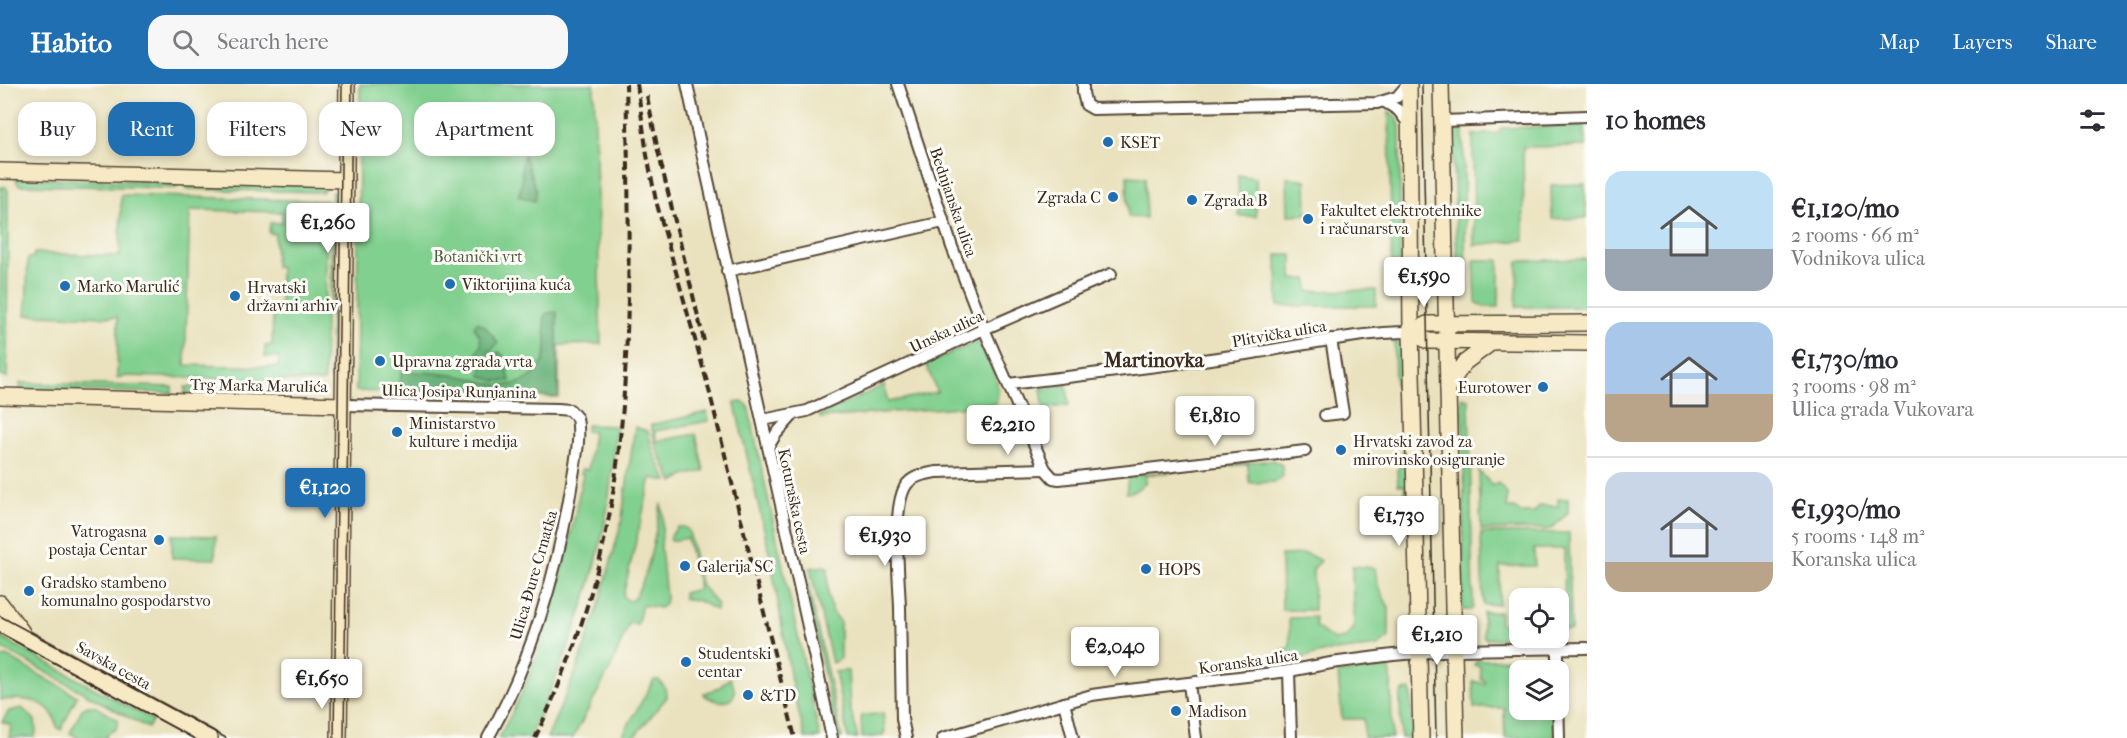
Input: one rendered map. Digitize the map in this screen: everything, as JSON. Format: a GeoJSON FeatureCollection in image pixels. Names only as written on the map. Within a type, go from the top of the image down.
{"type":"FeatureCollection","features":[{"type":"Feature","properties":{"kind":"street","name":"Trg Marka Marulića"},"geometry":{"type":"LineString","coordinates":[[0,396],[343,405],[347,84]]}},
{"type":"Feature","properties":{"kind":"street","name":"Koturaška cesta"},"geometry":{"type":"LineString","coordinates":[[687,84],[832,738]]}},
{"type":"Feature","properties":{"kind":"street","name":"Bednjanska ulica"},"geometry":{"type":"LineString","coordinates":[[898,84],[943,222],[984,329],[1045,469]]}},
{"type":"Feature","properties":{"kind":"street"},"geometry":{"type":"LineString","coordinates":[[1083,84],[1086,105],[1093,109],[1384,102],[1402,93],[1409,84]]}},
{"type":"Feature","properties":{"kind":"street"},"geometry":{"type":"LineString","coordinates":[[1409,84],[1421,738]]}},
{"type":"Feature","properties":{"kind":"street"},"geometry":{"type":"LineString","coordinates":[[1441,84],[1456,738]]}},
{"type":"Feature","properties":{"kind":"street"},"geometry":{"type":"LineString","coordinates":[[1384,102],[1398,110],[1409,125]]}},
{"type":"Feature","properties":{"kind":"street"},"geometry":{"type":"LineString","coordinates":[[1442,121],[1587,116]]}},
{"type":"Feature","properties":{"kind":"street"},"geometry":{"type":"LineString","coordinates":[[0,171],[346,180]]}},
{"type":"Feature","properties":{"kind":"street"},"geometry":{"type":"LineString","coordinates":[[727,271],[943,222]]}},
{"type":"Feature","properties":{"kind":"street","name":"Unska ulica"},"geometry":{"type":"LineString","coordinates":[[763,420],[807,411],[984,329],[1111,274]]}},
{"type":"Feature","properties":{"kind":"street"},"geometry":{"type":"LineString","coordinates":[[1412,332],[1427,324],[1587,323]]}},
{"type":"Feature","properties":{"kind":"street","name":"Plitvička ulica"},"geometry":{"type":"LineString","coordinates":[[1009,384],[1231,356],[1382,332],[1412,332]]}},
{"type":"Feature","properties":{"kind":"street"},"geometry":{"type":"LineString","coordinates":[[1412,332],[1428,341],[1587,343]]}},
{"type":"Feature","properties":{"kind":"street"},"geometry":{"type":"LineString","coordinates":[[1325,415],[1342,413],[1331,339]]}},
{"type":"Feature","properties":{"kind":"street"},"geometry":{"type":"LineString","coordinates":[[1448,387],[1464,363],[1491,343]]}},
{"type":"Feature","properties":{"kind":"street"},"geometry":{"type":"LineString","coordinates":[[339,737],[343,405]]}},
{"type":"Feature","properties":{"kind":"street","name":"Ulica Josipa Runjanina"},"geometry":{"type":"LineString","coordinates":[[343,405],[546,409],[567,410],[574,413]]}},
{"type":"Feature","properties":{"kind":"street","name":"Ulica Đure Crnatka"},"geometry":{"type":"LineString","coordinates":[[488,738],[505,705],[544,604],[574,471],[578,429],[578,421],[574,413]]}},
{"type":"Feature","properties":{"kind":"street","name":"Unska ulica"},"geometry":{"type":"LineString","coordinates":[[768,447],[781,428],[794,415]]}},
{"type":"Feature","properties":{"kind":"street"},"geometry":{"type":"LineString","coordinates":[[906,738],[902,719],[898,512],[905,486],[912,479],[937,472],[1045,469],[1053,477],[1059,479],[1305,452]]}},
{"type":"Feature","properties":{"kind":"street"},"geometry":{"type":"LineString","coordinates":[[0,603],[28,639]]}},
{"type":"Feature","properties":{"kind":"street","name":"Savska cesta"},"geometry":{"type":"LineString","coordinates":[[0,624],[210,738]]}},
{"type":"Feature","properties":{"kind":"street"},"geometry":{"type":"LineString","coordinates":[[1558,648],[1558,660]]}},
{"type":"Feature","properties":{"kind":"street","name":"Koranska ulica"},"geometry":{"type":"LineString","coordinates":[[943,738],[1092,695],[1419,653],[1558,648]]}},
{"type":"Feature","properties":{"kind":"street","name":"Koranska ulica"},"geometry":{"type":"LineString","coordinates":[[1569,648],[1587,648]]}},
{"type":"Feature","properties":{"kind":"street"},"geometry":{"type":"LineString","coordinates":[[1289,671],[1291,738]]}},
{"type":"Feature","properties":{"kind":"street"},"geometry":{"type":"LineString","coordinates":[[1189,684],[1196,738]]}},
{"type":"Feature","properties":{"kind":"street"},"geometry":{"type":"LineString","coordinates":[[1064,704],[1073,738]]}},
{"type":"Feature","properties":{"kind":"street"},"geometry":{"type":"LineString","coordinates":[[1559,720],[1559,738]]}},
{"type":"Feature","properties":{"kind":"green space","name":"Botanički vrt"},"geometry":{"type":"Polygon","coordinates":[[[360,84],[594,84],[601,344],[559,345],[559,397],[356,391],[359,156],[402,156],[402,102],[360,102],[360,84]]]}},
{"type":"Feature","properties":{"kind":"green space"},"geometry":{"type":"Polygon","coordinates":[[[1389,112],[1397,118],[1400,126],[1400,284],[1397,286],[1392,284],[1389,112]]]}},
{"type":"Feature","properties":{"kind":"green space"},"geometry":{"type":"Polygon","coordinates":[[[1463,125],[1466,282],[1460,284],[1458,282],[1452,135],[1463,125]]]}},
{"type":"Feature","properties":{"kind":"green space"},"geometry":{"type":"Polygon","coordinates":[[[1585,126],[1586,146],[1523,147],[1524,240],[1474,245],[1473,135],[1500,133],[1500,128],[1585,126]]]}},
{"type":"Feature","properties":{"kind":"green space"},"geometry":{"type":"Polygon","coordinates":[[[524,156],[536,190],[535,201],[518,196],[524,156]]]}},
{"type":"Feature","properties":{"kind":"green space"},"geometry":{"type":"Polygon","coordinates":[[[1238,175],[1256,178],[1256,216],[1239,216],[1238,175]]]}},
{"type":"Feature","properties":{"kind":"green space"},"geometry":{"type":"Polygon","coordinates":[[[1127,176],[1145,177],[1146,218],[1128,217],[1127,176]]]}},
{"type":"Feature","properties":{"kind":"green space"},"geometry":{"type":"Polygon","coordinates":[[[1287,177],[1306,180],[1307,214],[1288,215],[1287,177]]]}},
{"type":"Feature","properties":{"kind":"green space"},"geometry":{"type":"Polygon","coordinates":[[[17,178],[175,182],[178,185],[176,188],[19,185],[17,178]]]}},
{"type":"Feature","properties":{"kind":"green space"},"geometry":{"type":"Polygon","coordinates":[[[186,181],[322,185],[324,189],[322,192],[187,189],[184,184],[186,181]]]}},
{"type":"Feature","properties":{"kind":"green space"},"geometry":{"type":"Polygon","coordinates":[[[1585,184],[1586,218],[1552,219],[1551,185],[1585,184]]]}},
{"type":"Feature","properties":{"kind":"green space"},"geometry":{"type":"Polygon","coordinates":[[[1,187],[6,187],[8,191],[7,378],[0,376],[1,187]]]}},
{"type":"Feature","properties":{"kind":"green space"},"geometry":{"type":"Polygon","coordinates":[[[332,192],[335,192],[332,381],[330,379],[332,192]]]}},
{"type":"Feature","properties":{"kind":"green space"},"geometry":{"type":"Polygon","coordinates":[[[121,195],[327,201],[324,382],[127,376],[117,378],[118,317],[26,315],[28,258],[34,257],[34,253],[120,256],[121,195]],[[190,210],[185,365],[278,367],[279,357],[265,357],[265,346],[272,345],[273,311],[280,310],[280,267],[275,267],[275,234],[269,233],[270,223],[282,223],[282,212],[190,210]]]}},
{"type":"Feature","properties":{"kind":"green space"},"geometry":{"type":"Polygon","coordinates":[[[1277,255],[1292,255],[1292,279],[1308,279],[1308,291],[1376,290],[1376,306],[1278,306],[1277,255]]]}},
{"type":"Feature","properties":{"kind":"green space"},"geometry":{"type":"Polygon","coordinates":[[[1587,259],[1587,307],[1516,307],[1518,261],[1587,259]]]}},
{"type":"Feature","properties":{"kind":"green space"},"geometry":{"type":"Polygon","coordinates":[[[1474,260],[1499,260],[1499,307],[1484,307],[1476,302],[1474,260]]]}},
{"type":"Feature","properties":{"kind":"green space"},"geometry":{"type":"Polygon","coordinates":[[[557,312],[558,397],[400,393],[401,372],[405,371],[458,376],[501,385],[516,384],[533,376],[545,356],[545,316],[547,313],[557,312]]]}},
{"type":"Feature","properties":{"kind":"green space"},"geometry":{"type":"Polygon","coordinates":[[[477,322],[484,325],[498,343],[478,363],[474,359],[481,344],[480,336],[474,327],[477,322]]]}},
{"type":"Feature","properties":{"kind":"green space"},"geometry":{"type":"Polygon","coordinates":[[[1394,341],[1401,344],[1405,353],[1406,387],[1395,386],[1394,341]]]}},
{"type":"Feature","properties":{"kind":"green space"},"geometry":{"type":"Polygon","coordinates":[[[973,343],[979,343],[997,381],[998,397],[995,404],[820,418],[820,415],[884,385],[888,402],[937,392],[926,364],[973,343]]]}},
{"type":"Feature","properties":{"kind":"green space"},"geometry":{"type":"Polygon","coordinates":[[[499,352],[503,356],[510,381],[496,381],[481,376],[486,361],[499,352]]]}},
{"type":"Feature","properties":{"kind":"green space"},"geometry":{"type":"Polygon","coordinates":[[[20,383],[172,387],[172,393],[20,389],[20,383]]]}},
{"type":"Feature","properties":{"kind":"green space"},"geometry":{"type":"Polygon","coordinates":[[[1067,385],[1069,405],[1044,409],[1041,389],[1067,385]]]}},
{"type":"Feature","properties":{"kind":"green space"},"geometry":{"type":"Polygon","coordinates":[[[185,387],[323,390],[323,397],[185,393],[185,387]]]}},
{"type":"Feature","properties":{"kind":"green space"},"geometry":{"type":"Polygon","coordinates":[[[1462,397],[1469,399],[1473,608],[1471,610],[1462,610],[1464,471],[1462,397]]]}},
{"type":"Feature","properties":{"kind":"green space"},"geometry":{"type":"Polygon","coordinates":[[[742,402],[748,405],[820,738],[805,738],[791,680],[770,555],[735,405],[735,403],[742,402]]]}},
{"type":"Feature","properties":{"kind":"green space"},"geometry":{"type":"Polygon","coordinates":[[[707,412],[709,421],[655,431],[657,441],[696,434],[704,471],[684,476],[673,482],[657,450],[651,425],[707,412]]]}},
{"type":"Feature","properties":{"kind":"green space"},"geometry":{"type":"Polygon","coordinates":[[[586,425],[617,426],[607,510],[592,578],[563,659],[529,738],[498,738],[529,676],[552,610],[583,474],[580,473],[582,469],[588,470],[593,432],[585,431],[586,425]]]}},
{"type":"Feature","properties":{"kind":"green space"},"geometry":{"type":"Polygon","coordinates":[[[635,427],[648,431],[653,451],[667,481],[651,478],[623,596],[631,601],[647,570],[661,504],[663,513],[661,548],[666,599],[660,608],[642,605],[637,625],[629,623],[613,663],[573,738],[547,738],[576,671],[599,605],[621,524],[635,427]]]}},
{"type":"Feature","properties":{"kind":"green space"},"geometry":{"type":"Polygon","coordinates":[[[1404,444],[1407,450],[1407,487],[1404,533],[1398,537],[1397,523],[1405,517],[1405,485],[1398,485],[1397,470],[1405,461],[1403,456],[1405,454],[1402,452],[1404,444]]]}},
{"type":"Feature","properties":{"kind":"green space"},"geometry":{"type":"Polygon","coordinates":[[[1273,460],[1282,465],[1283,476],[1275,482],[1249,483],[1248,464],[1146,475],[1145,483],[1134,491],[1126,493],[1128,478],[1133,475],[1273,460]]]}},
{"type":"Feature","properties":{"kind":"green space"},"geometry":{"type":"Polygon","coordinates":[[[1479,471],[1493,486],[1498,483],[1507,494],[1507,508],[1514,508],[1521,513],[1534,513],[1540,506],[1558,506],[1558,499],[1568,499],[1568,513],[1551,529],[1481,530],[1479,471]]]}},
{"type":"Feature","properties":{"kind":"green space"},"geometry":{"type":"Polygon","coordinates":[[[677,527],[684,527],[689,531],[700,583],[717,605],[716,610],[699,601],[684,599],[683,593],[699,589],[687,538],[671,541],[670,537],[677,527]]]}},
{"type":"Feature","properties":{"kind":"green space"},"geometry":{"type":"Polygon","coordinates":[[[1481,533],[1569,533],[1571,630],[1569,630],[1569,588],[1565,588],[1564,549],[1534,549],[1535,566],[1500,566],[1499,604],[1483,605],[1481,533]]]}},
{"type":"Feature","properties":{"kind":"green space"},"geometry":{"type":"Polygon","coordinates":[[[172,535],[216,536],[215,559],[172,558],[172,535]]]}},
{"type":"Feature","properties":{"kind":"green space"},"geometry":{"type":"Polygon","coordinates":[[[1307,554],[1321,561],[1313,569],[1314,610],[1282,610],[1281,555],[1307,554]]]}},
{"type":"Feature","properties":{"kind":"green space"},"geometry":{"type":"Polygon","coordinates":[[[825,566],[828,568],[828,595],[832,612],[840,622],[840,659],[832,663],[810,568],[825,566]]]}},
{"type":"Feature","properties":{"kind":"green space"},"geometry":{"type":"Polygon","coordinates":[[[1352,566],[1375,568],[1378,586],[1389,608],[1389,637],[1378,646],[1326,652],[1262,664],[1270,657],[1290,647],[1289,618],[1315,617],[1315,626],[1334,640],[1345,638],[1354,628],[1352,566]]]}},
{"type":"Feature","properties":{"kind":"green space"},"geometry":{"type":"Polygon","coordinates":[[[801,568],[804,568],[842,738],[838,738],[801,568]]]}},
{"type":"Feature","properties":{"kind":"green space"},"geometry":{"type":"Polygon","coordinates":[[[1483,612],[1500,612],[1500,624],[1509,624],[1509,639],[1486,639],[1483,635],[1483,612]]]}},
{"type":"Feature","properties":{"kind":"green space"},"geometry":{"type":"Polygon","coordinates":[[[0,637],[153,720],[148,728],[0,647],[0,637]]]}},
{"type":"Feature","properties":{"kind":"green space"},"geometry":{"type":"Polygon","coordinates":[[[6,656],[77,696],[61,730],[57,727],[49,710],[43,705],[27,700],[0,700],[0,659],[6,656]]]}},
{"type":"Feature","properties":{"kind":"green space"},"geometry":{"type":"Polygon","coordinates":[[[1554,658],[1554,660],[1509,660],[1509,720],[1554,720],[1554,738],[1505,738],[1504,708],[1474,708],[1473,681],[1485,684],[1485,681],[1481,679],[1480,666],[1474,665],[1477,660],[1554,658]]]}},
{"type":"Feature","properties":{"kind":"green space"},"geometry":{"type":"Polygon","coordinates":[[[1389,668],[1391,675],[1392,738],[1364,738],[1364,719],[1342,719],[1338,673],[1389,668]]]}},
{"type":"Feature","properties":{"kind":"green space"},"geometry":{"type":"Polygon","coordinates":[[[848,671],[850,707],[858,738],[848,738],[835,672],[848,671]]]}},
{"type":"Feature","properties":{"kind":"green space"},"geometry":{"type":"Polygon","coordinates":[[[730,678],[734,692],[733,697],[729,700],[718,701],[704,695],[704,693],[717,689],[730,678]]]}},
{"type":"Feature","properties":{"kind":"green space"},"geometry":{"type":"Polygon","coordinates":[[[654,680],[659,680],[665,688],[667,697],[633,738],[621,738],[654,680]]]}},
{"type":"Feature","properties":{"kind":"green space"},"geometry":{"type":"Polygon","coordinates":[[[1411,690],[1412,738],[1401,738],[1400,698],[1403,691],[1411,690]]]}},
{"type":"Feature","properties":{"kind":"green space"},"geometry":{"type":"Polygon","coordinates":[[[94,706],[119,720],[116,729],[108,733],[106,738],[79,738],[70,733],[82,709],[94,706]]]}},
{"type":"Feature","properties":{"kind":"green space"},"geometry":{"type":"Polygon","coordinates":[[[22,708],[35,720],[36,733],[34,737],[9,738],[11,725],[2,722],[9,711],[22,708]]]}},
{"type":"Feature","properties":{"kind":"green space"},"geometry":{"type":"Polygon","coordinates":[[[883,713],[885,731],[882,736],[862,738],[861,716],[883,713]]]}},
{"type":"Feature","properties":{"kind":"tram line"},"geometry":{"type":"LineString","coordinates":[[334,738],[342,84]]}},
{"type":"Feature","properties":{"kind":"tram line"},"geometry":{"type":"LineString","coordinates":[[344,738],[352,84]]}},
{"type":"Feature","properties":{"kind":"tram line"},"geometry":{"type":"LineString","coordinates":[[1422,84],[1436,738]]}},
{"type":"Feature","properties":{"kind":"tram line"},"geometry":{"type":"LineString","coordinates":[[0,616],[226,738]]}},
{"type":"Feature","properties":{"kind":"tram line"},"geometry":{"type":"LineString","coordinates":[[0,633],[193,738]]}},
{"type":"Feature","properties":{"kind":"railway"},"geometry":{"type":"LineString","coordinates":[[535,738],[556,692],[582,622],[606,532],[615,479],[623,406],[627,326],[626,84]]}},
{"type":"Feature","properties":{"kind":"railway"},"geometry":{"type":"LineString","coordinates":[[637,84],[656,201],[707,382],[795,738]]}},
{"type":"Feature","properties":{"kind":"railway"},"geometry":{"type":"LineString","coordinates":[[647,96],[704,341]]}},
{"type":"Feature","properties":{"kind":"place","name":"KSET"},"geometry":{"type":"Point","coordinates":[1108,142]}},
{"type":"Feature","properties":{"kind":"place","name":"Zgrada C"},"geometry":{"type":"Point","coordinates":[1113,197]}},
{"type":"Feature","properties":{"kind":"place","name":"Zgrada B"},"geometry":{"type":"Point","coordinates":[1192,200]}},
{"type":"Feature","properties":{"kind":"place","name":"Fakultet elektrotehnike i računarstva"},"geometry":{"type":"Point","coordinates":[1308,219]}},
{"type":"Feature","properties":{"kind":"place","name":"Viktorijina kuća"},"geometry":{"type":"Point","coordinates":[450,284]}},
{"type":"Feature","properties":{"kind":"place","name":"Marko Marulić"},"geometry":{"type":"Point","coordinates":[65,286]}},
{"type":"Feature","properties":{"kind":"place","name":"Hrvatski državni arhiv"},"geometry":{"type":"Point","coordinates":[235,296]}},
{"type":"Feature","properties":{"kind":"place","name":"Upravna zgrada vrta"},"geometry":{"type":"Point","coordinates":[380,361]}},
{"type":"Feature","properties":{"kind":"place","name":"Eurotower"},"geometry":{"type":"Point","coordinates":[1543,387]}},
{"type":"Feature","properties":{"kind":"place","name":"Ministarstvo kulture i medija"},"geometry":{"type":"Point","coordinates":[397,432]}},
{"type":"Feature","properties":{"kind":"place","name":"Hrvatski zavod za mirovinsko osiguranje"},"geometry":{"type":"Point","coordinates":[1341,450]}},
{"type":"Feature","properties":{"kind":"place","name":"Vatrogasna postaja Centar"},"geometry":{"type":"Point","coordinates":[159,540]}},
{"type":"Feature","properties":{"kind":"place","name":"Galerija SC"},"geometry":{"type":"Point","coordinates":[685,566]}},
{"type":"Feature","properties":{"kind":"place","name":"HOPS"},"geometry":{"type":"Point","coordinates":[1146,569]}},
{"type":"Feature","properties":{"kind":"place","name":"Gradsko stambeno komunalno gospodarstvo"},"geometry":{"type":"Point","coordinates":[29,591]}},
{"type":"Feature","properties":{"kind":"place","name":"Studentski centar"},"geometry":{"type":"Point","coordinates":[686,662]}},
{"type":"Feature","properties":{"kind":"place","name":"&TD"},"geometry":{"type":"Point","coordinates":[748,695]}},
{"type":"Feature","properties":{"kind":"place","name":"Madison"},"geometry":{"type":"Point","coordinates":[1176,711]}},
{"type":"Feature","properties":{"kind":"district","name":"Martinovka"},"geometry":{"type":"Point","coordinates":[1154,360]}}]}
